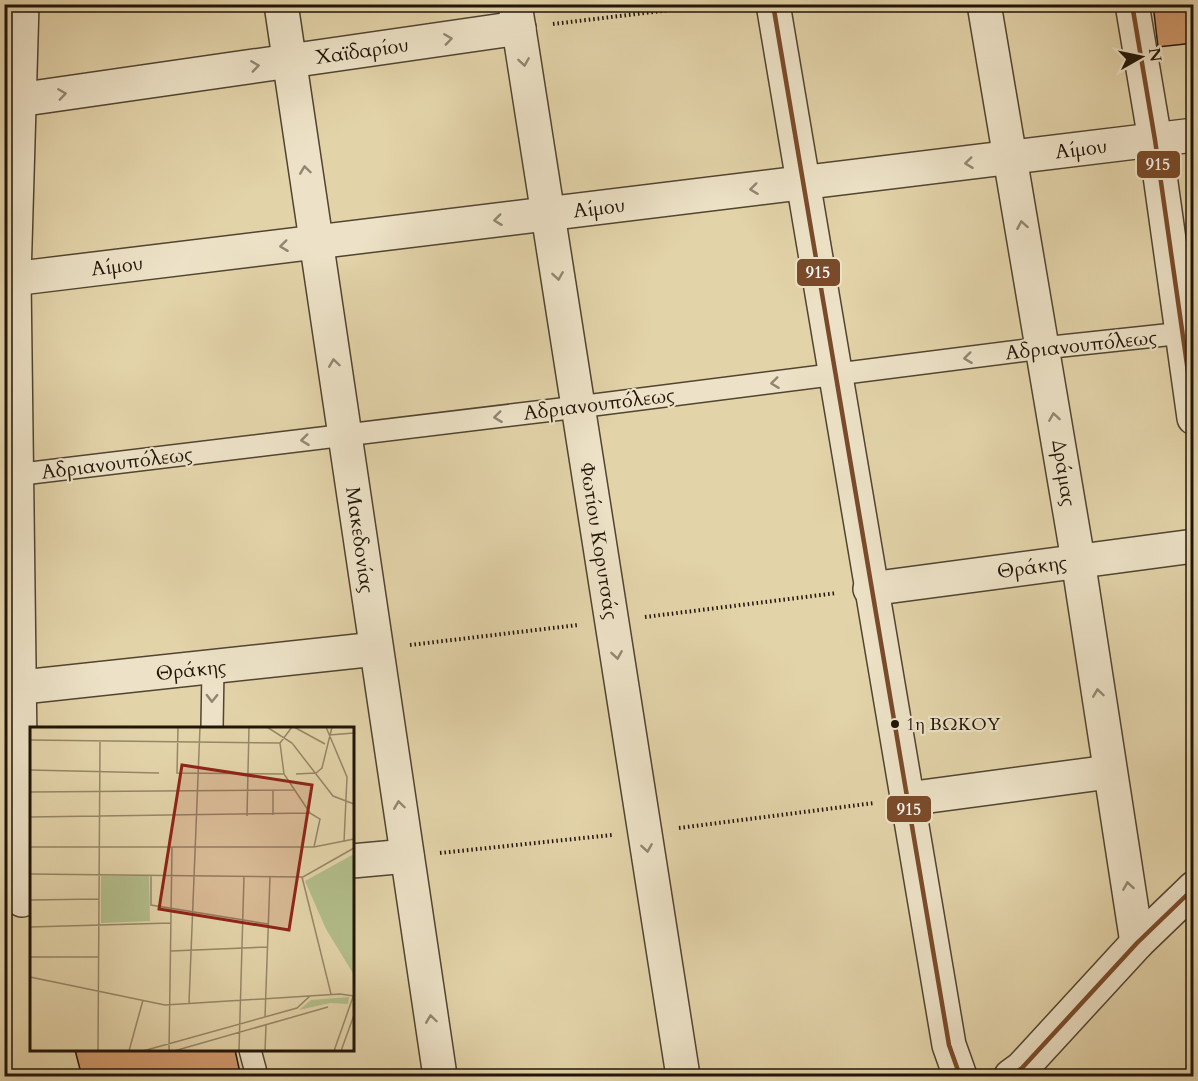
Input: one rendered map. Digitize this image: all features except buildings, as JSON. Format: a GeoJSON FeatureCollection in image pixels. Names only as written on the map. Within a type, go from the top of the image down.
{"type":"FeatureCollection","features":[{"type":"Feature","properties":{"kind":"street"},"geometry":{"type":"LineString","coordinates":[[19,900],[12,688],[9,279],[11,101],[22,4]]}},
{"type":"Feature","properties":{"kind":"street","name":"Μακεδονίας"},"geometry":{"type":"LineString","coordinates":[[281,4],[440,1077]]}},
{"type":"Feature","properties":{"kind":"street"},"geometry":{"type":"LineString","coordinates":[[773,4],[870,589],[949,1045],[960,1077]]}},
{"type":"Feature","properties":{"kind":"street","name":"Δράμας"},"geometry":{"type":"LineString","coordinates":[[984,4],[1078,560],[1137,943]]}},
{"type":"Feature","properties":{"kind":"street"},"geometry":{"type":"LineString","coordinates":[[1132,4],[1188,333],[1194,418]]}},
{"type":"Feature","properties":{"kind":"street","name":"Χαϊδαρίου"},"geometry":{"type":"LineString","coordinates":[[11,101],[289,62],[517,16]]}},
{"type":"Feature","properties":{"kind":"street","name":"Φωτίου Κορυτσάς"},"geometry":{"type":"LineString","coordinates":[[517,16],[683,1077]]}},
{"type":"Feature","properties":{"kind":"street","name":"Αίμου"},"geometry":{"type":"LineString","coordinates":[[9,279],[1194,135]]}},
{"type":"Feature","properties":{"kind":"street","name":"Θράκης"},"geometry":{"type":"LineString","coordinates":[[870,589],[1194,546]]}},
{"type":"Feature","properties":{"kind":"street","name":"Θράκης"},"geometry":{"type":"LineString","coordinates":[[12,688],[376,649]]}},
{"type":"Feature","properties":{"kind":"street"},"geometry":{"type":"LineString","coordinates":[[907,799],[1109,772]]}},
{"type":"Feature","properties":{"kind":"street"},"geometry":{"type":"LineString","coordinates":[[354,861],[407,856]]}},
{"type":"Feature","properties":{"kind":"street"},"geometry":{"type":"LineString","coordinates":[[1011,1077],[1022,1068],[1137,943],[1194,888]]}},
{"type":"Feature","properties":{"kind":"lane","name":"Αδριανουπόλεως"},"geometry":{"type":"LineString","coordinates":[[10,475],[578,407],[1043,348],[1188,333]]}},
{"type":"Feature","properties":{"kind":"lane"},"geometry":{"type":"LineString","coordinates":[[212,727],[213,668]]}},
{"type":"Feature","properties":{"kind":"lane"},"geometry":{"type":"LineString","coordinates":[[250,1051],[256,1077]]}},
{"type":"Feature","properties":{"kind":"path"},"geometry":{"type":"LineString","coordinates":[[517,16],[720,4]]}},
{"type":"Feature","properties":{"kind":"transit line","name":"915"},"geometry":{"type":"LineString","coordinates":[[773,4],[949,1045],[960,1076]]}},
{"type":"Feature","properties":{"kind":"transit line","name":"915"},"geometry":{"type":"LineString","coordinates":[[1132,4],[1155,140],[1194,414]]}},
{"type":"Feature","properties":{"kind":"transit line","name":"915"},"geometry":{"type":"LineString","coordinates":[[1011,1076],[1022,1068],[1137,943],[1194,888]]}},
{"type":"Feature","properties":{"kind":"place","name":"1η ΒΩΚΟΥ"},"geometry":{"type":"Point","coordinates":[895,724]}}]}
